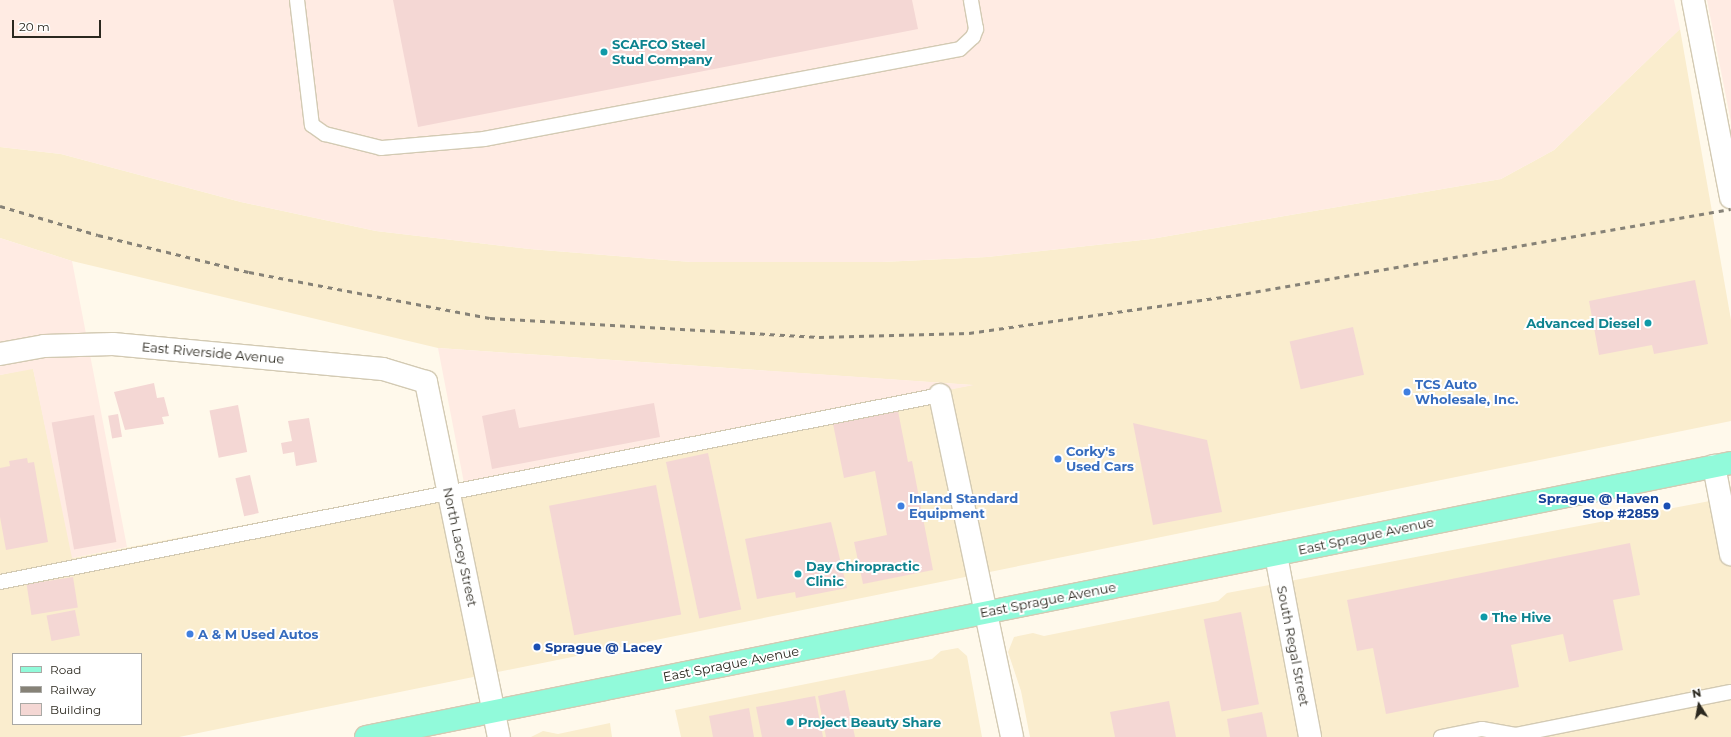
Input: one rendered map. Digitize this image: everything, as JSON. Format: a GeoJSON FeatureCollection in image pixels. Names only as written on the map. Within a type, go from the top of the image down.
{"type":"FeatureCollection","features":[{"type":"Feature","properties":{"kind":"main road","name":"East Sprague Avenue"},"geometry":{"type":"LineString","coordinates":[[366,737],[1723,464]]}},
{"type":"Feature","properties":{"kind":"street"},"geometry":{"type":"LineString","coordinates":[[1692,0],[1728,161],[1731,198]]}},
{"type":"Feature","properties":{"kind":"street","name":"East Riverside Avenue"},"geometry":{"type":"LineString","coordinates":[[0,354],[44,346],[113,344],[383,369],[426,382]]}},
{"type":"Feature","properties":{"kind":"street","name":"North Lacey Street"},"geometry":{"type":"LineString","coordinates":[[426,382],[499,737]]}},
{"type":"Feature","properties":{"kind":"street"},"geometry":{"type":"LineString","coordinates":[[940,395],[1012,737]]}},
{"type":"Feature","properties":{"kind":"street"},"geometry":{"type":"LineString","coordinates":[[1723,464],[1731,554]]}},
{"type":"Feature","properties":{"kind":"street","name":"South Regal Street"},"geometry":{"type":"LineString","coordinates":[[1276,554],[1310,737]]}},
{"type":"Feature","properties":{"kind":"lane"},"geometry":{"type":"LineString","coordinates":[[297,0],[312,126],[325,134],[381,148],[484,139],[960,49],[973,37],[976,29],[971,0]]}},
{"type":"Feature","properties":{"kind":"lane"},"geometry":{"type":"LineString","coordinates":[[0,582],[450,494],[940,395]]}},
{"type":"Feature","properties":{"kind":"lane"},"geometry":{"type":"LineString","coordinates":[[1441,737],[1482,729],[1515,734],[1731,692]]}},
{"type":"Feature","properties":{"kind":"shaded area"},"geometry":{"type":"Polygon","coordinates":[[[0,0],[1674,0],[1680,29],[1554,150],[1501,179],[1151,239],[987,257],[882,262],[691,262],[530,249],[376,231],[241,202],[61,154],[0,147],[0,0]]]}},
{"type":"Feature","properties":{"kind":"shaded area"},"geometry":{"type":"Polygon","coordinates":[[[1707,0],[1731,0],[1731,122],[1707,0]]]}},
{"type":"Feature","properties":{"kind":"shaded area"},"geometry":{"type":"Polygon","coordinates":[[[1680,29],[1731,320],[1731,421],[179,737],[0,737],[0,375],[33,368],[73,558],[972,385],[438,348],[72,261],[0,238],[0,147],[61,154],[241,202],[376,231],[530,249],[691,262],[882,262],[987,257],[1151,239],[1501,179],[1554,150],[1680,29]]]}},
{"type":"Feature","properties":{"kind":"shaded area"},"geometry":{"type":"Polygon","coordinates":[[[0,238],[72,261],[127,547],[72,558],[33,369],[0,375],[0,238]]]}},
{"type":"Feature","properties":{"kind":"shaded area"},"geometry":{"type":"Polygon","coordinates":[[[438,348],[974,385],[464,483],[438,348]]]}},
{"type":"Feature","properties":{"kind":"shaded area"},"geometry":{"type":"Polygon","coordinates":[[[1731,497],[1731,737],[1030,737],[1021,691],[1008,652],[1014,637],[1033,633],[1044,636],[1218,601],[1227,593],[1731,497]]]}},
{"type":"Feature","properties":{"kind":"shaded area"},"geometry":{"type":"Polygon","coordinates":[[[958,648],[967,656],[982,737],[681,737],[675,710],[932,659],[941,651],[958,648]]]}},
{"type":"Feature","properties":{"kind":"shaded area"},"geometry":{"type":"Polygon","coordinates":[[[610,723],[612,737],[531,737],[543,731],[558,734],[610,723]]]}},
{"type":"Feature","properties":{"kind":"building","name":"SCAFCO Steel Stud Company"},"geometry":{"type":"Polygon","coordinates":[[[393,0],[912,0],[918,29],[418,127],[393,0]]]}},
{"type":"Feature","properties":{"kind":"building","name":"Advanced Diesel"},"geometry":{"type":"Polygon","coordinates":[[[1695,280],[1708,344],[1654,354],[1652,345],[1599,355],[1589,301],[1695,280]]]}},
{"type":"Feature","properties":{"kind":"building"},"geometry":{"type":"Polygon","coordinates":[[[1353,327],[1364,375],[1301,389],[1290,342],[1353,327]]]}},
{"type":"Feature","properties":{"kind":"building"},"geometry":{"type":"Polygon","coordinates":[[[154,383],[157,398],[164,397],[169,416],[162,417],[164,424],[125,430],[114,392],[154,383]]]}},
{"type":"Feature","properties":{"kind":"building"},"geometry":{"type":"Polygon","coordinates":[[[654,403],[660,437],[492,469],[482,416],[515,409],[519,428],[654,403]]]}},
{"type":"Feature","properties":{"kind":"building"},"geometry":{"type":"Polygon","coordinates":[[[238,405],[247,452],[219,458],[210,411],[238,405]]]}},
{"type":"Feature","properties":{"kind":"building","name":"Inland Standard Equipment"},"geometry":{"type":"Polygon","coordinates":[[[898,411],[908,462],[912,461],[933,570],[863,584],[854,542],[887,535],[875,471],[844,478],[833,424],[898,411]]]}},
{"type":"Feature","properties":{"kind":"building"},"geometry":{"type":"Polygon","coordinates":[[[118,414],[122,437],[112,438],[108,416],[118,414]]]}},
{"type":"Feature","properties":{"kind":"building"},"geometry":{"type":"Polygon","coordinates":[[[94,415],[116,542],[74,550],[52,422],[94,415]]]}},
{"type":"Feature","properties":{"kind":"building"},"geometry":{"type":"Polygon","coordinates":[[[309,418],[317,462],[296,466],[294,452],[283,454],[281,443],[292,441],[288,421],[309,418]]]}},
{"type":"Feature","properties":{"kind":"building"},"geometry":{"type":"Polygon","coordinates":[[[1133,423],[1207,440],[1222,512],[1153,525],[1133,423]]]}},
{"type":"Feature","properties":{"kind":"building"},"geometry":{"type":"Polygon","coordinates":[[[708,453],[741,610],[699,618],[666,462],[708,453]]]}},
{"type":"Feature","properties":{"kind":"building"},"geometry":{"type":"Polygon","coordinates":[[[27,458],[28,463],[34,462],[48,542],[6,550],[0,517],[0,468],[10,466],[9,461],[27,458]]]}},
{"type":"Feature","properties":{"kind":"building"},"geometry":{"type":"Polygon","coordinates":[[[250,475],[259,513],[244,516],[235,478],[250,475]]]}},
{"type":"Feature","properties":{"kind":"building"},"geometry":{"type":"Polygon","coordinates":[[[656,485],[681,615],[574,635],[549,506],[656,485]]]}},
{"type":"Feature","properties":{"kind":"building","name":"Day Chiropractic Clinic"},"geometry":{"type":"Polygon","coordinates":[[[831,522],[847,588],[796,598],[795,592],[757,599],[745,539],[831,522]]]}},
{"type":"Feature","properties":{"kind":"building","name":"The Hive"},"geometry":{"type":"Polygon","coordinates":[[[1630,543],[1640,595],[1613,600],[1623,650],[1569,662],[1563,634],[1511,645],[1519,687],[1386,714],[1373,648],[1357,651],[1347,600],[1630,543]]]}},
{"type":"Feature","properties":{"kind":"building"},"geometry":{"type":"Polygon","coordinates":[[[73,577],[78,608],[31,615],[27,584],[73,577]]]}},
{"type":"Feature","properties":{"kind":"building"},"geometry":{"type":"Polygon","coordinates":[[[75,610],[80,636],[51,641],[47,616],[75,610]]]}},
{"type":"Feature","properties":{"kind":"building"},"geometry":{"type":"Polygon","coordinates":[[[1241,612],[1259,704],[1222,712],[1204,619],[1241,612]]]}},
{"type":"Feature","properties":{"kind":"building"},"geometry":{"type":"Polygon","coordinates":[[[845,690],[855,737],[826,737],[818,696],[845,690]]]}},
{"type":"Feature","properties":{"kind":"building","name":"Project Beauty Share"},"geometry":{"type":"Polygon","coordinates":[[[815,696],[823,737],[762,737],[756,707],[815,696]]]}},
{"type":"Feature","properties":{"kind":"building"},"geometry":{"type":"Polygon","coordinates":[[[1169,701],[1176,737],[1115,737],[1110,712],[1169,701]]]}},
{"type":"Feature","properties":{"kind":"building"},"geometry":{"type":"Polygon","coordinates":[[[749,708],[754,737],[713,737],[709,716],[749,708]]]}},
{"type":"Feature","properties":{"kind":"building"},"geometry":{"type":"Polygon","coordinates":[[[1262,712],[1267,737],[1230,737],[1227,719],[1262,712]]]}},
{"type":"Feature","properties":{"kind":"railway"},"geometry":{"type":"LineString","coordinates":[[0,206],[98,235],[249,272],[490,318],[819,337],[969,333],[1236,295],[1731,209]]}},
{"type":"Feature","properties":{"kind":"place","name":"SCAFCO Steel Stud Company"},"geometry":{"type":"Point","coordinates":[604,52]}},
{"type":"Feature","properties":{"kind":"place","name":"Advanced Diesel"},"geometry":{"type":"Point","coordinates":[1648,323]}},
{"type":"Feature","properties":{"kind":"place","name":"TCS Auto Wholesale, Inc."},"geometry":{"type":"Point","coordinates":[1407,392]}},
{"type":"Feature","properties":{"kind":"place","name":"Corky's Used Cars"},"geometry":{"type":"Point","coordinates":[1058,459]}},
{"type":"Feature","properties":{"kind":"place","name":"Inland Standard Equipment"},"geometry":{"type":"Point","coordinates":[901,506]}},
{"type":"Feature","properties":{"kind":"place","name":"Sprague @ Haven Stop #2859"},"geometry":{"type":"Point","coordinates":[1667,506]}},
{"type":"Feature","properties":{"kind":"place","name":"Day Chiropractic Clinic"},"geometry":{"type":"Point","coordinates":[798,574]}},
{"type":"Feature","properties":{"kind":"place","name":"The Hive"},"geometry":{"type":"Point","coordinates":[1484,617]}},
{"type":"Feature","properties":{"kind":"place","name":"A & M Used Autos"},"geometry":{"type":"Point","coordinates":[190,634]}},
{"type":"Feature","properties":{"kind":"place","name":"Sprague @ Lacey"},"geometry":{"type":"Point","coordinates":[537,647]}},
{"type":"Feature","properties":{"kind":"place","name":"Project Beauty Share"},"geometry":{"type":"Point","coordinates":[790,722]}}]}
